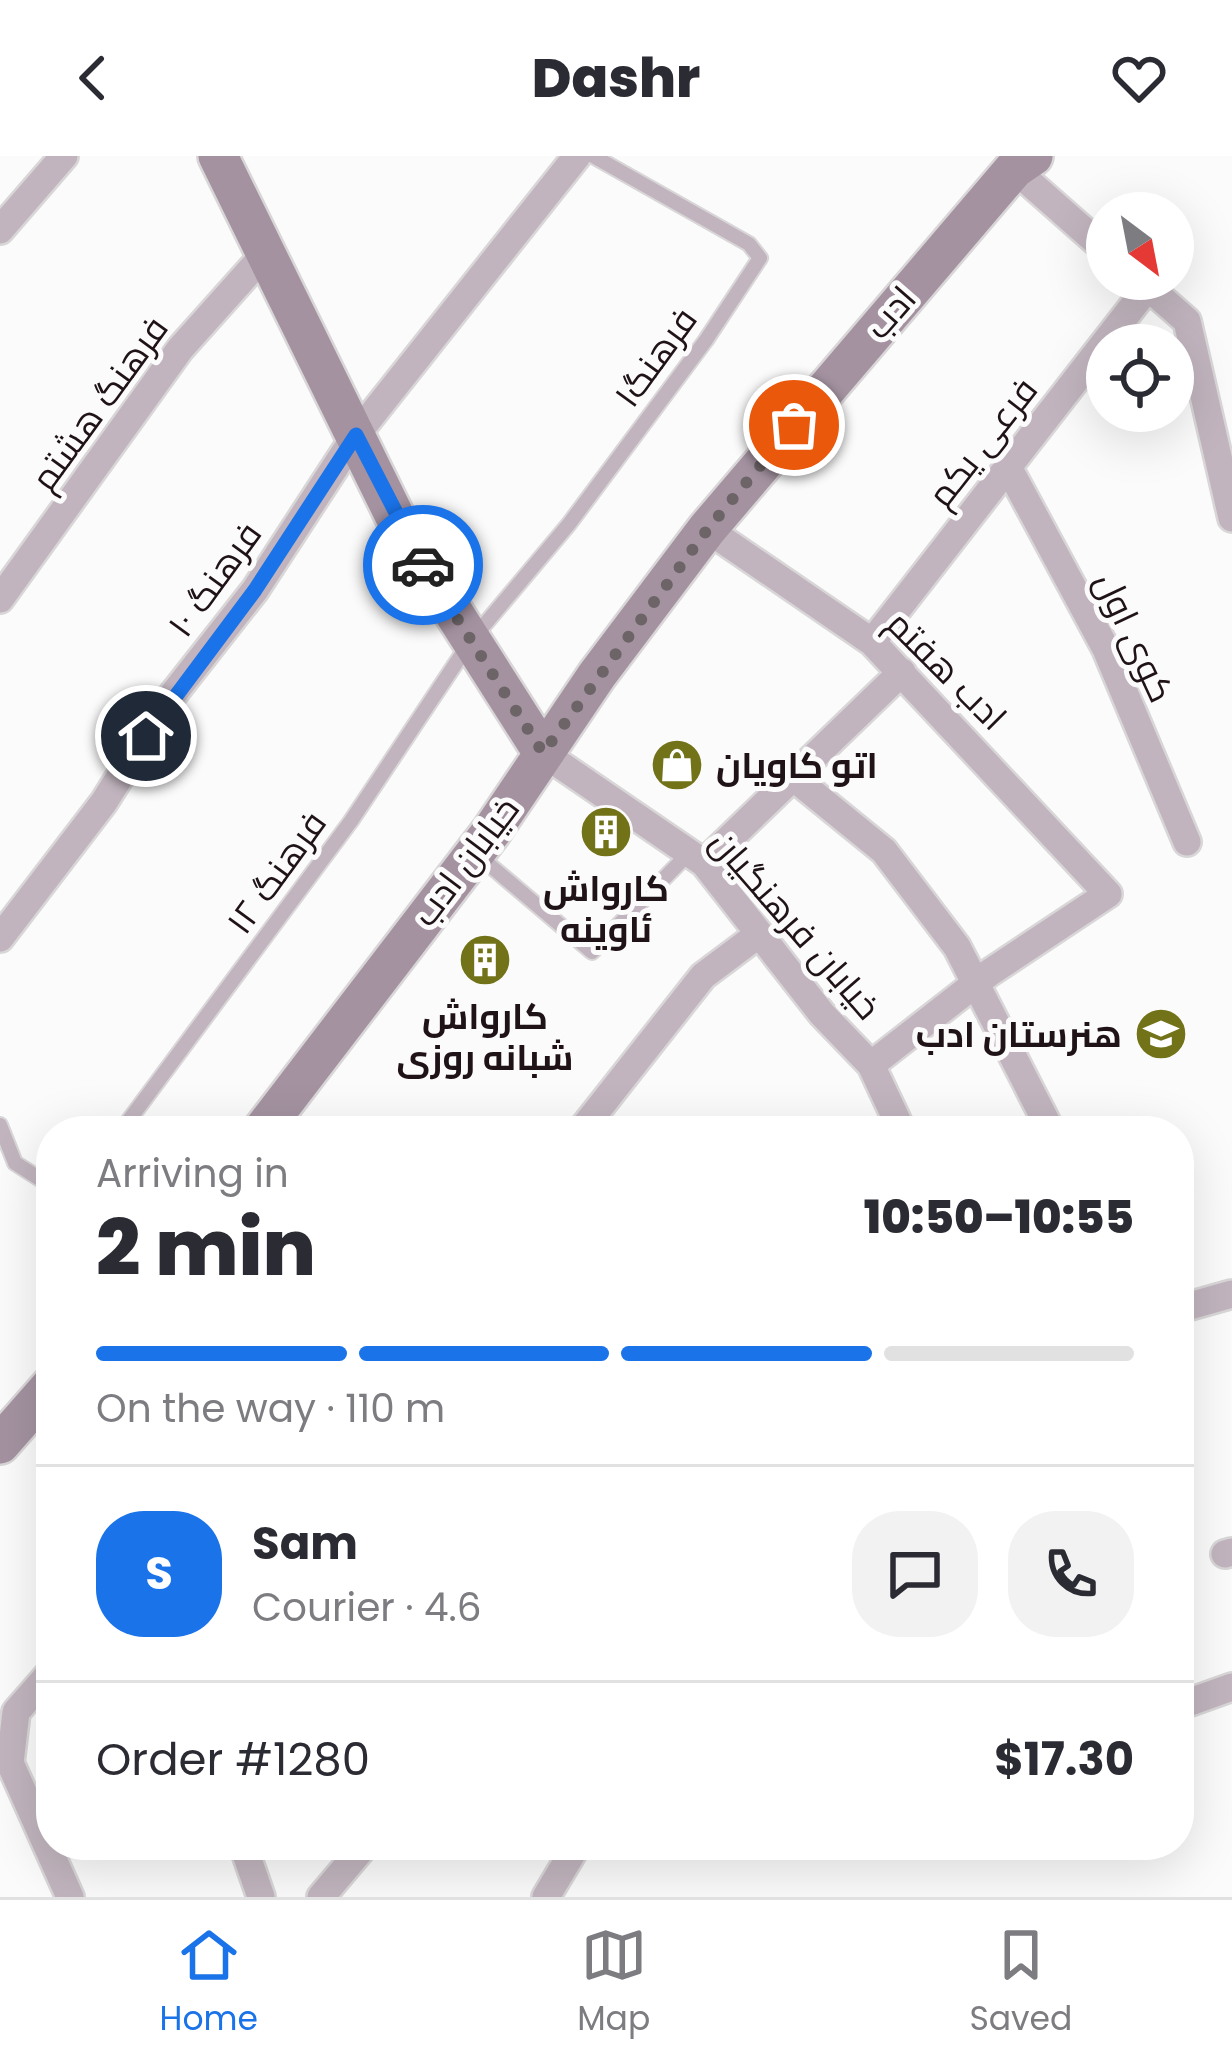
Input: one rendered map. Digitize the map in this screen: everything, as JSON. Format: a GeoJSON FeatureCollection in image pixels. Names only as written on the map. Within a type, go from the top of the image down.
{"type":"FeatureCollection","features":[{"type":"Feature","properties":{"kind":"street"},"geometry":{"type":"LineString","coordinates":[[0,229],[64,156]]}},
{"type":"Feature","properties":{"kind":"street"},"geometry":{"type":"LineString","coordinates":[[218,156],[403,533],[543,753]]}},
{"type":"Feature","properties":{"kind":"street","name":"فرهنگ ۱۰"},"geometry":{"type":"LineString","coordinates":[[0,938],[104,802],[167,703],[255,590],[356,435],[577,156]]}},
{"type":"Feature","properties":{"kind":"street"},"geometry":{"type":"LineString","coordinates":[[1011,160],[1086,231]]}},
{"type":"Feature","properties":{"kind":"street","name":"ادب"},"geometry":{"type":"LineString","coordinates":[[707,530],[1011,160]]}},
{"type":"Feature","properties":{"kind":"street","name":"فرهنگ هشتم"},"geometry":{"type":"LineString","coordinates":[[0,599],[179,350],[263,255]]}},
{"type":"Feature","properties":{"kind":"street","name":"فرعی یکم"},"geometry":{"type":"LineString","coordinates":[[872,642],[1131,300]]}},
{"type":"Feature","properties":{"kind":"street"},"geometry":{"type":"LineString","coordinates":[[1163,300],[1187,321],[1232,518]]}},
{"type":"Feature","properties":{"kind":"street","name":"کوی اول"},"geometry":{"type":"LineString","coordinates":[[1008,467],[1106,649],[1187,842]]}},
{"type":"Feature","properties":{"kind":"street","name":"ادب هفتم"},"geometry":{"type":"LineString","coordinates":[[707,530],[872,642],[1108,894],[974,985]]}},
{"type":"Feature","properties":{"kind":"street","name":"خیابان ادب"},"geometry":{"type":"LineString","coordinates":[[273,1116],[707,530]]}},
{"type":"Feature","properties":{"kind":"street"},"geometry":{"type":"LineString","coordinates":[[697,858],[793,777],[902,672]]}},
{"type":"Feature","properties":{"kind":"street","name":"خیابان فرهنگیان"},"geometry":{"type":"LineString","coordinates":[[543,753],[697,858],[871,1065],[895,1116]]}},
{"type":"Feature","properties":{"kind":"street"},"geometry":{"type":"LineString","coordinates":[[793,777],[884,851],[957,947],[1043,1116]]}},
{"type":"Feature","properties":{"kind":"street"},"geometry":{"type":"LineString","coordinates":[[593,1116],[703,976],[759,934]]}},
{"type":"Feature","properties":{"kind":"street"},"geometry":{"type":"LineString","coordinates":[[871,1065],[974,985]]}},
{"type":"Feature","properties":{"kind":"street"},"geometry":{"type":"LineString","coordinates":[[1194,1305],[1232,1294]]}},
{"type":"Feature","properties":{"kind":"street"},"geometry":{"type":"LineString","coordinates":[[0,1444],[36,1403]]}},
{"type":"Feature","properties":{"kind":"street"},"geometry":{"type":"LineString","coordinates":[[1194,1701],[1232,1688]]}},
{"type":"Feature","properties":{"kind":"street"},"geometry":{"type":"LineString","coordinates":[[36,1689],[16,1712],[10,1763],[36,1821]]}},
{"type":"Feature","properties":{"kind":"street"},"geometry":{"type":"LineString","coordinates":[[53,1860],[70,1897]]}},
{"type":"Feature","properties":{"kind":"street"},"geometry":{"type":"LineString","coordinates":[[248,1860],[261,1897]]}},
{"type":"Feature","properties":{"kind":"street"},"geometry":{"type":"LineString","coordinates":[[321,1897],[352,1860]]}},
{"type":"Feature","properties":{"kind":"street"},"geometry":{"type":"LineString","coordinates":[[546,1897],[568,1860]]}},
{"type":"Feature","properties":{"kind":"lane","name":"فرهنگ۱"},"geometry":{"type":"LineString","coordinates":[[470,642],[583,505],[760,258],[749,244],[593,156]]}},
{"type":"Feature","properties":{"kind":"lane","name":"فرهنگ ۱۲"},"geometry":{"type":"LineString","coordinates":[[132,1116],[351,821],[470,642]]}},
{"type":"Feature","properties":{"kind":"lane"},"geometry":{"type":"LineString","coordinates":[[473,851],[592,952],[697,858]]}},
{"type":"Feature","properties":{"kind":"lane"},"geometry":{"type":"LineString","coordinates":[[0,1125],[15,1163],[36,1176]]}},
{"type":"Feature","properties":{"kind":"way so far"},"geometry":{"type":"LineString","coordinates":[[423,565],[517,719],[543,753],[707,530],[794,425]]}},
{"type":"Feature","properties":{"kind":"place","name":"اتو کاویان"},"geometry":{"type":"Point","coordinates":[677,765]}},
{"type":"Feature","properties":{"kind":"place","name":"کارواش ئاوینه"},"geometry":{"type":"Point","coordinates":[606,832]}},
{"type":"Feature","properties":{"kind":"place","name":"کارواش شبانه روزی"},"geometry":{"type":"Point","coordinates":[485,960]}},
{"type":"Feature","properties":{"kind":"place","name":"هنرستان ادب"},"geometry":{"type":"Point","coordinates":[1161,1034]}},
{"type":"Feature","properties":{"kind":"route"},"geometry":{"type":"LineString","coordinates":[[146,736],[255,590],[356,435],[423,565]]}}]}
